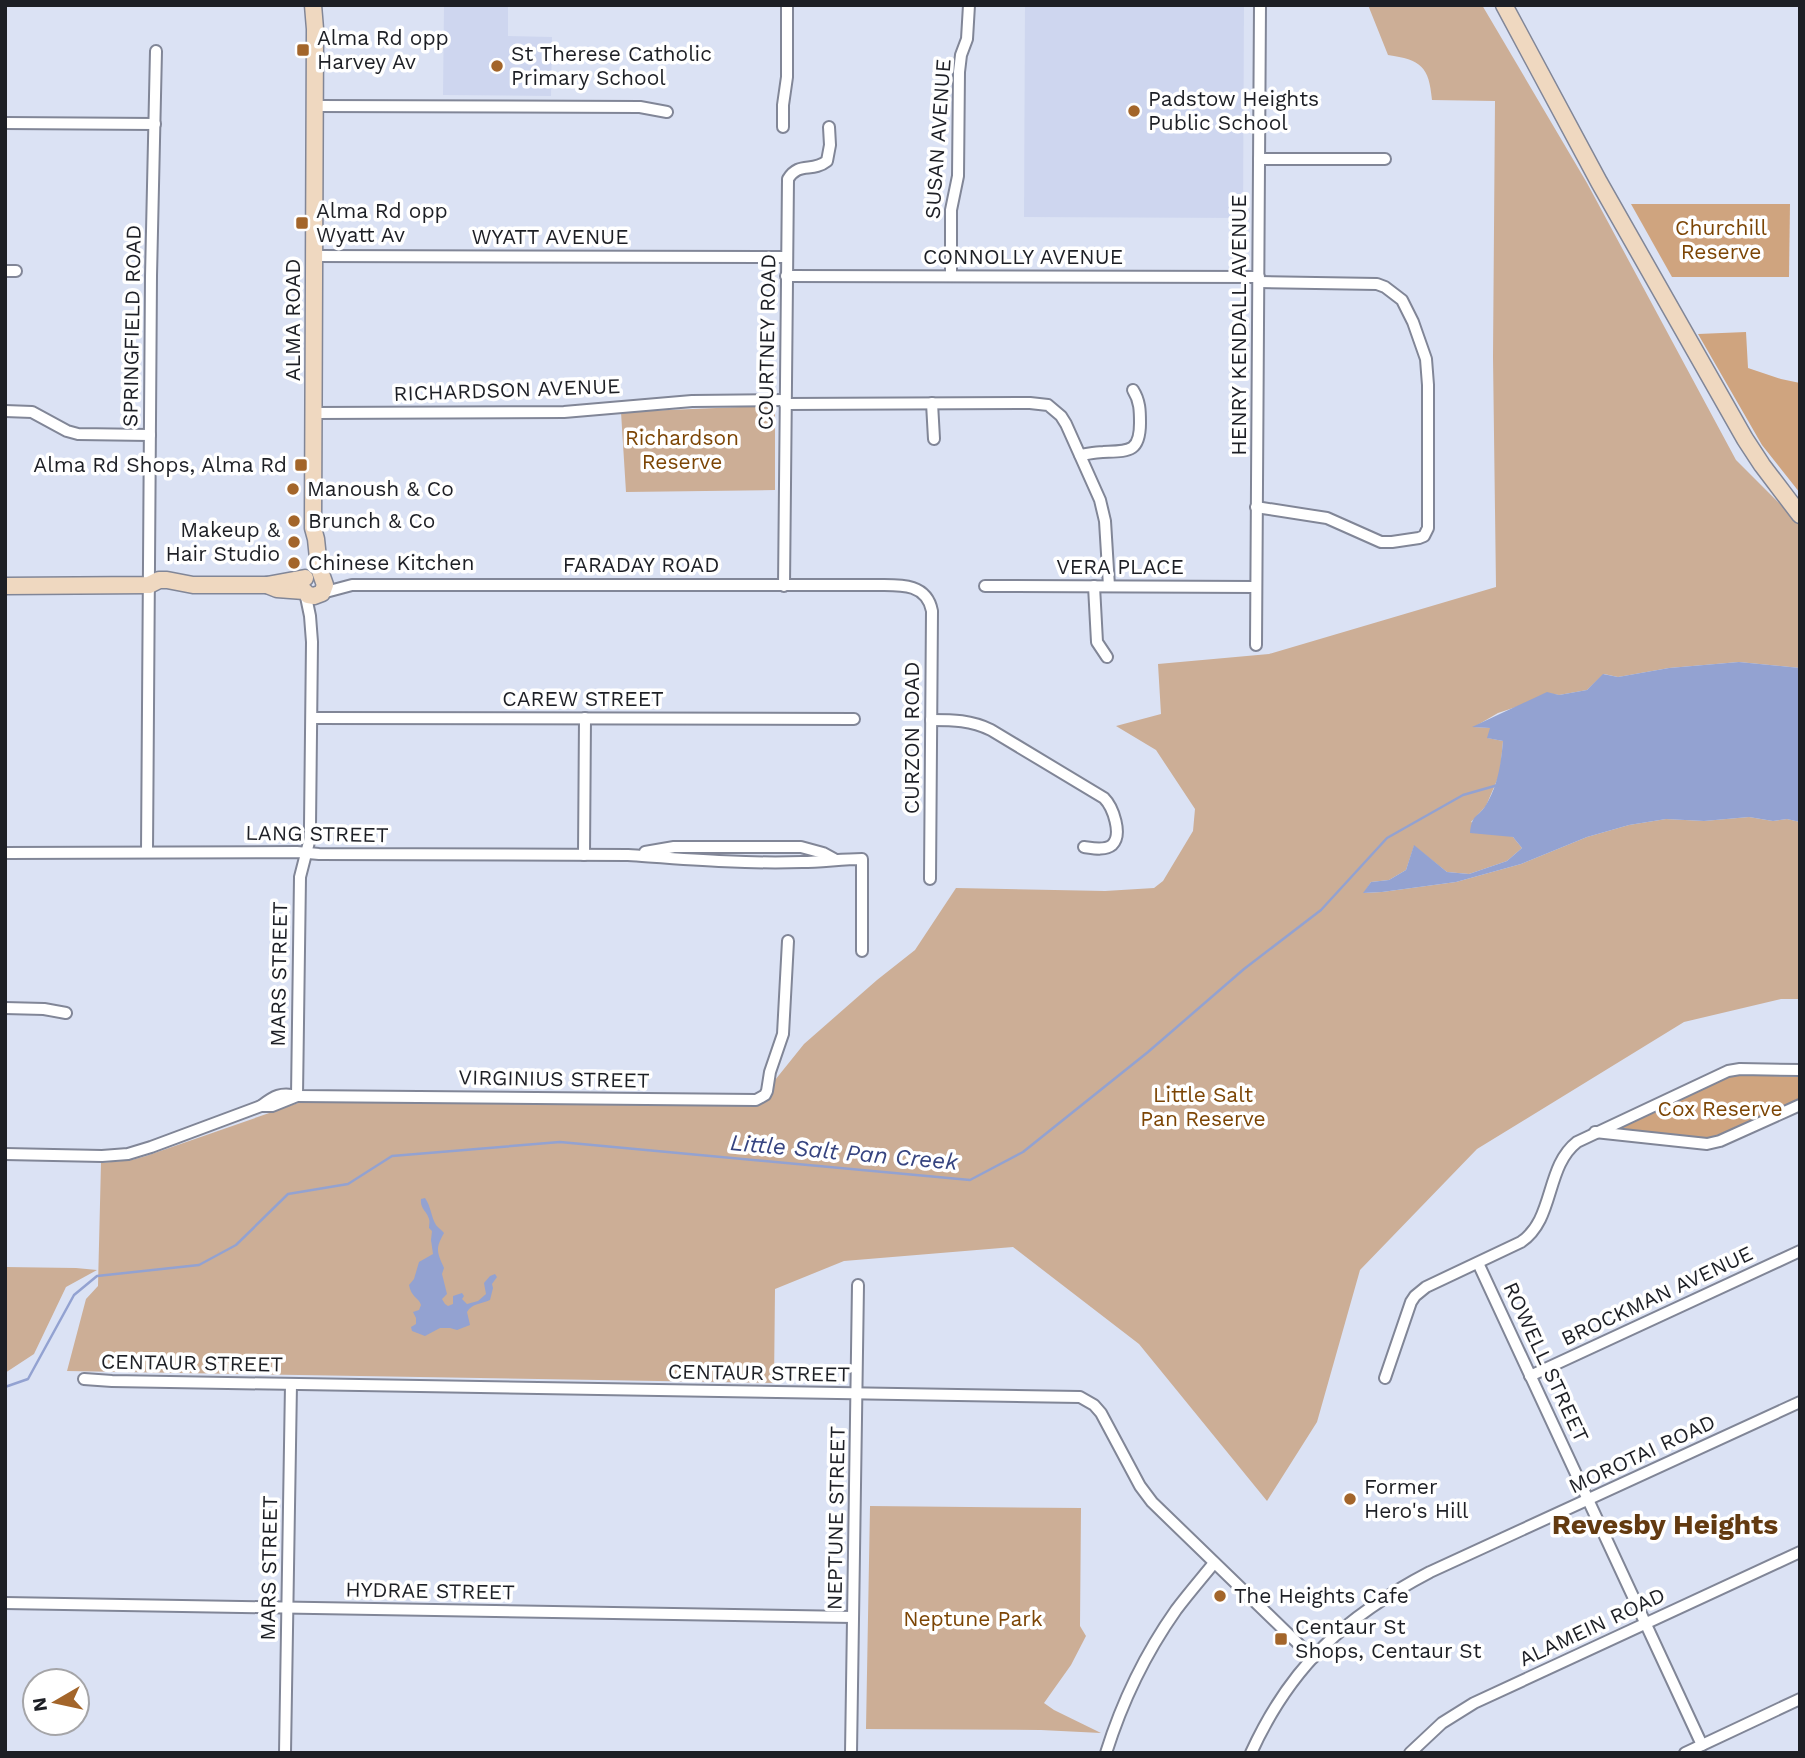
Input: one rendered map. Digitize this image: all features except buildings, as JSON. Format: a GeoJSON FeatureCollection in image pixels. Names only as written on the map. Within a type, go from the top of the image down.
{"type":"FeatureCollection","features":[{"type":"Feature","properties":{"kind":"main road","name":"ALMA ROAD"},"geometry":{"type":"LineString","coordinates":[[313,5],[313,585]]}},
{"type":"Feature","properties":{"kind":"main road","name":"ALMA ROAD"},"geometry":{"type":"LineString","coordinates":[[315,29],[318,22],[318,5]]}},
{"type":"Feature","properties":{"kind":"main road"},"geometry":{"type":"LineString","coordinates":[[1493,5],[1600,182]]}},
{"type":"Feature","properties":{"kind":"main road"},"geometry":{"type":"LineString","coordinates":[[1504,5],[1745,439],[1800,515]]}},
{"type":"Feature","properties":{"kind":"main road","name":"FARADAY ROAD"},"geometry":{"type":"LineString","coordinates":[[5,586],[149,585],[159,590],[193,585],[267,585],[276,589],[313,585]]}},
{"type":"Feature","properties":{"kind":"street"},"geometry":{"type":"LineString","coordinates":[[782,127],[787,77],[787,5]]}},
{"type":"Feature","properties":{"kind":"street","name":"SUSAN AVENUE"},"geometry":{"type":"LineString","coordinates":[[951,276],[952,202],[958,176],[959,72],[967,39],[969,5]]}},
{"type":"Feature","properties":{"kind":"street","name":"HENRY KENDALL AVENUE"},"geometry":{"type":"LineString","coordinates":[[1256,645],[1260,5]]}},
{"type":"Feature","properties":{"kind":"street","name":"SPRINGFIELD ROAD"},"geometry":{"type":"LineString","coordinates":[[147,852],[151,276],[156,51]]}},
{"type":"Feature","properties":{"kind":"street"},"geometry":{"type":"LineString","coordinates":[[315,106],[640,107],[667,112]]}},
{"type":"Feature","properties":{"kind":"street"},"geometry":{"type":"LineString","coordinates":[[5,123],[155,124]]}},
{"type":"Feature","properties":{"kind":"street","name":"COURTNEY ROAD"},"geometry":{"type":"LineString","coordinates":[[784,586],[788,179],[794,170],[818,167],[827,161],[829,127]]}},
{"type":"Feature","properties":{"kind":"street"},"geometry":{"type":"LineString","coordinates":[[1259,159],[1385,159]]}},
{"type":"Feature","properties":{"kind":"street","name":"WYATT AVENUE"},"geometry":{"type":"LineString","coordinates":[[314,256],[787,257]]}},
{"type":"Feature","properties":{"kind":"street","name":"CONNOLLY AVENUE"},"geometry":{"type":"LineString","coordinates":[[786,276],[1259,280],[1377,284],[1385,287],[1402,300],[1413,322],[1427,366],[1427,528],[1424,536],[1381,542],[1327,518],[1256,506]]}},
{"type":"Feature","properties":{"kind":"street"},"geometry":{"type":"LineString","coordinates":[[1080,455],[1125,452],[1135,446],[1139,435],[1139,406],[1133,390]]}},
{"type":"Feature","properties":{"kind":"street","name":"RICHARDSON AVENUE"},"geometry":{"type":"LineString","coordinates":[[313,413],[553,412],[692,401],[1048,405],[1061,416],[1103,508],[1110,586]]}},
{"type":"Feature","properties":{"kind":"street"},"geometry":{"type":"LineString","coordinates":[[932,403],[934,439]]}},
{"type":"Feature","properties":{"kind":"street"},"geometry":{"type":"LineString","coordinates":[[5,411],[32,412],[78,434],[150,435]]}},
{"type":"Feature","properties":{"kind":"street","name":"FARADAY ROAD"},"geometry":{"type":"LineString","coordinates":[[313,585],[867,585],[916,588],[928,597]]}},
{"type":"Feature","properties":{"kind":"street","name":"ALMA ROAD"},"geometry":{"type":"LineString","coordinates":[[305,853],[310,831],[312,642],[316,610],[313,585]]}},
{"type":"Feature","properties":{"kind":"street","name":"VERA PLACE"},"geometry":{"type":"LineString","coordinates":[[985,586],[1256,587]]}},
{"type":"Feature","properties":{"kind":"street"},"geometry":{"type":"LineString","coordinates":[[1094,586],[1097,642],[1107,657]]}},
{"type":"Feature","properties":{"kind":"street","name":"CURZON ROAD"},"geometry":{"type":"LineString","coordinates":[[928,597],[932,620],[930,879]]}},
{"type":"Feature","properties":{"kind":"street","name":"CAREW STREET"},"geometry":{"type":"LineString","coordinates":[[312,718],[854,719]]}},
{"type":"Feature","properties":{"kind":"street"},"geometry":{"type":"LineString","coordinates":[[584,855],[586,718]]}},
{"type":"Feature","properties":{"kind":"street"},"geometry":{"type":"LineString","coordinates":[[931,720],[964,720],[992,730],[1104,798],[1115,816],[1114,843],[1103,848],[1084,847]]}},
{"type":"Feature","properties":{"kind":"street","name":"LANG STREET"},"geometry":{"type":"LineString","coordinates":[[5,853],[628,855],[758,862],[862,859],[862,951]]}},
{"type":"Feature","properties":{"kind":"street","name":"MARS STREET"},"geometry":{"type":"LineString","coordinates":[[297,1096],[300,877],[305,853]]}},
{"type":"Feature","properties":{"kind":"street","name":"VIRGINIUS STREET"},"geometry":{"type":"LineString","coordinates":[[5,1154],[128,1154],[261,1106],[272,1106],[297,1096],[756,1101],[767,1091],[784,1028],[788,942]]}},
{"type":"Feature","properties":{"kind":"street"},"geometry":{"type":"LineString","coordinates":[[5,1008],[44,1009],[66,1013]]}},
{"type":"Feature","properties":{"kind":"street"},"geometry":{"type":"LineString","coordinates":[[1385,1378],[1407,1311],[1415,1296],[1434,1283],[1521,1242],[1533,1233],[1571,1146],[1595,1132],[1728,1071],[1800,1070]]}},
{"type":"Feature","properties":{"kind":"street"},"geometry":{"type":"LineString","coordinates":[[1595,1132],[1707,1144],[1720,1141],[1800,1105]]}},
{"type":"Feature","properties":{"kind":"street","name":"BROCKMAN AVENUE"},"geometry":{"type":"LineString","coordinates":[[1530,1376],[1800,1251]]}},
{"type":"Feature","properties":{"kind":"street","name":"ROWELL STREET"},"geometry":{"type":"LineString","coordinates":[[1478,1262],[1702,1745]]}},
{"type":"Feature","properties":{"kind":"street","name":"NEPTUNE STREET"},"geometry":{"type":"LineString","coordinates":[[851,1753],[858,1285]]}},
{"type":"Feature","properties":{"kind":"street","name":"CENTAUR STREET"},"geometry":{"type":"LineString","coordinates":[[84,1379],[1071,1396],[1087,1400],[1094,1405],[1145,1494],[1313,1657]]}},
{"type":"Feature","properties":{"kind":"street","name":"MARS STREET"},"geometry":{"type":"LineString","coordinates":[[285,1753],[291,1384]]}},
{"type":"Feature","properties":{"kind":"street","name":"MOROTAI ROAD"},"geometry":{"type":"LineString","coordinates":[[1251,1753],[1292,1682],[1313,1657],[1362,1612],[1430,1572],[1800,1402]]}},
{"type":"Feature","properties":{"kind":"street","name":"ALAMEIN ROAD"},"geometry":{"type":"LineString","coordinates":[[1410,1753],[1442,1723],[1474,1703],[1800,1552]]}},
{"type":"Feature","properties":{"kind":"street"},"geometry":{"type":"LineString","coordinates":[[1106,1753],[1128,1693],[1155,1642],[1176,1610],[1214,1563]]}},
{"type":"Feature","properties":{"kind":"street","name":"HYDRAE STREET"},"geometry":{"type":"LineString","coordinates":[[5,1603],[853,1617]]}},
{"type":"Feature","properties":{"kind":"street"},"geometry":{"type":"LineString","coordinates":[[1685,1753],[1800,1699]]}},
{"type":"Feature","properties":{"kind":"shaded area","name":"St Therese Catholic Primary School"},"geometry":{"type":"Polygon","coordinates":[[[444,5],[508,5],[508,36],[552,37],[551,96],[443,95],[444,5]]]}},
{"type":"Feature","properties":{"kind":"shaded area","name":"Padstow Heights Public School"},"geometry":{"type":"Polygon","coordinates":[[[1025,5],[1244,5],[1243,218],[1024,217],[1025,5]]]}},
{"type":"Feature","properties":{"kind":"green space","name":"Little Salt Pan Reserve"},"geometry":{"type":"Polygon","coordinates":[[[1368,5],[1482,5],[1587,183],[1736,460],[1800,524],[1800,668],[1739,662],[1669,668],[1618,677],[1604,674],[1587,690],[1559,695],[1547,693],[1498,713],[1474,727],[1491,728],[1488,738],[1503,741],[1500,773],[1486,806],[1471,822],[1513,837],[1522,848],[1507,861],[1469,874],[1447,872],[1414,846],[1406,870],[1389,880],[1371,882],[1364,893],[1456,882],[1521,864],[1587,837],[1629,825],[1666,819],[1704,821],[1749,817],[1800,822],[1800,999],[1781,999],[1684,1022],[1477,1149],[1360,1270],[1317,1422],[1267,1501],[1139,1344],[1013,1247],[844,1261],[775,1289],[774,1383],[67,1371],[86,1299],[98,1286],[101,1163],[146,1156],[301,1102],[755,1105],[804,1044],[915,950],[956,888],[1105,891],[1154,888],[1163,881],[1193,831],[1195,809],[1156,750],[1116,726],[1161,714],[1158,664],[1269,654],[1496,587],[1493,357],[1495,101],[1432,100],[1428,79],[1421,67],[1408,59],[1388,55],[1368,5]]]}},
{"type":"Feature","properties":{"kind":"green space","name":"Churchill Reserve"},"geometry":{"type":"Polygon","coordinates":[[[1631,204],[1790,204],[1789,277],[1672,277],[1631,204]]]}},
{"type":"Feature","properties":{"kind":"green space"},"geometry":{"type":"Polygon","coordinates":[[[1746,332],[1748,368],[1800,383],[1800,493],[1762,445],[1698,334],[1746,332]]]}},
{"type":"Feature","properties":{"kind":"green space","name":"Richardson Reserve"},"geometry":{"type":"Polygon","coordinates":[[[765,406],[775,411],[775,490],[626,492],[621,412],[765,406]]]}},
{"type":"Feature","properties":{"kind":"green space","name":"Cox Reserve"},"geometry":{"type":"Polygon","coordinates":[[[1730,1076],[1800,1077],[1800,1100],[1708,1140],[1617,1131],[1616,1128],[1730,1076]]]}},
{"type":"Feature","properties":{"kind":"green space"},"geometry":{"type":"Polygon","coordinates":[[[5,1267],[97,1270],[66,1287],[34,1354],[5,1373],[5,1267]]]}},
{"type":"Feature","properties":{"kind":"green space","name":"Neptune Park"},"geometry":{"type":"Polygon","coordinates":[[[870,1506],[1081,1508],[1080,1626],[1086,1636],[1071,1665],[1044,1703],[1101,1733],[866,1729],[870,1506]]]}},
{"type":"Feature","properties":{"kind":"water"},"geometry":{"type":"Polygon","coordinates":[[[1739,662],[1800,668],[1800,822],[1749,817],[1704,821],[1666,819],[1629,825],[1587,837],[1521,864],[1456,882],[1363,893],[1371,882],[1389,880],[1406,870],[1414,845],[1447,872],[1469,874],[1507,861],[1522,848],[1513,837],[1470,833],[1474,819],[1486,805],[1496,782],[1503,741],[1487,738],[1490,728],[1472,727],[1547,692],[1559,695],[1587,690],[1603,674],[1618,677],[1669,668],[1739,662]]]}},
{"type":"Feature","properties":{"kind":"water"},"geometry":{"type":"Polygon","coordinates":[[[425,1198],[436,1225],[444,1233],[438,1250],[444,1268],[442,1274],[447,1294],[442,1299],[445,1304],[453,1304],[453,1296],[462,1293],[462,1299],[467,1304],[478,1301],[486,1294],[484,1283],[490,1276],[495,1274],[497,1277],[492,1284],[490,1300],[474,1305],[467,1312],[470,1325],[457,1330],[440,1328],[425,1336],[412,1331],[411,1327],[416,1324],[413,1312],[419,1310],[421,1305],[409,1285],[414,1279],[419,1262],[433,1254],[432,1231],[421,1202],[421,1199],[425,1198]]]}},
{"type":"Feature","properties":{"kind":"waterway","name":"Little Salt Pan Creek"},"geometry":{"type":"LineString","coordinates":[[5,1387],[28,1379],[74,1295],[97,1276],[199,1265],[236,1245],[288,1194],[348,1184],[392,1156],[560,1142],[970,1180],[1023,1152],[1148,1052],[1244,969],[1321,910],[1387,838],[1463,795],[1498,785]]}},
{"type":"Feature","properties":{"kind":"place","name":"Alma Rd opp Harvey Av"},"geometry":{"type":"Point","coordinates":[303,50]}},
{"type":"Feature","properties":{"kind":"place","name":"St Therese Catholic Primary School"},"geometry":{"type":"Point","coordinates":[497,66]}},
{"type":"Feature","properties":{"kind":"place","name":"Padstow Heights Public School"},"geometry":{"type":"Point","coordinates":[1134,111]}},
{"type":"Feature","properties":{"kind":"place","name":"Alma Rd opp Wyatt Av"},"geometry":{"type":"Point","coordinates":[302,223]}},
{"type":"Feature","properties":{"kind":"place","name":"Alma Rd Shops, Alma Rd"},"geometry":{"type":"Point","coordinates":[301,465]}},
{"type":"Feature","properties":{"kind":"place","name":"Manoush & Co"},"geometry":{"type":"Point","coordinates":[293,489]}},
{"type":"Feature","properties":{"kind":"place","name":"Brunch & Co"},"geometry":{"type":"Point","coordinates":[294,521]}},
{"type":"Feature","properties":{"kind":"place","name":"Makeup & Hair Studio"},"geometry":{"type":"Point","coordinates":[294,542]}},
{"type":"Feature","properties":{"kind":"place","name":"Chinese Kitchen"},"geometry":{"type":"Point","coordinates":[294,563]}},
{"type":"Feature","properties":{"kind":"place","name":"Former Hero's Hill"},"geometry":{"type":"Point","coordinates":[1350,1499]}},
{"type":"Feature","properties":{"kind":"place","name":"The Heights Cafe"},"geometry":{"type":"Point","coordinates":[1220,1596]}},
{"type":"Feature","properties":{"kind":"place","name":"Centaur St Shops, Centaur St"},"geometry":{"type":"Point","coordinates":[1281,1639]}},
{"type":"Feature","properties":{"kind":"district","name":"Revesby Heights"},"geometry":{"type":"Point","coordinates":[1665,1524]}}]}
